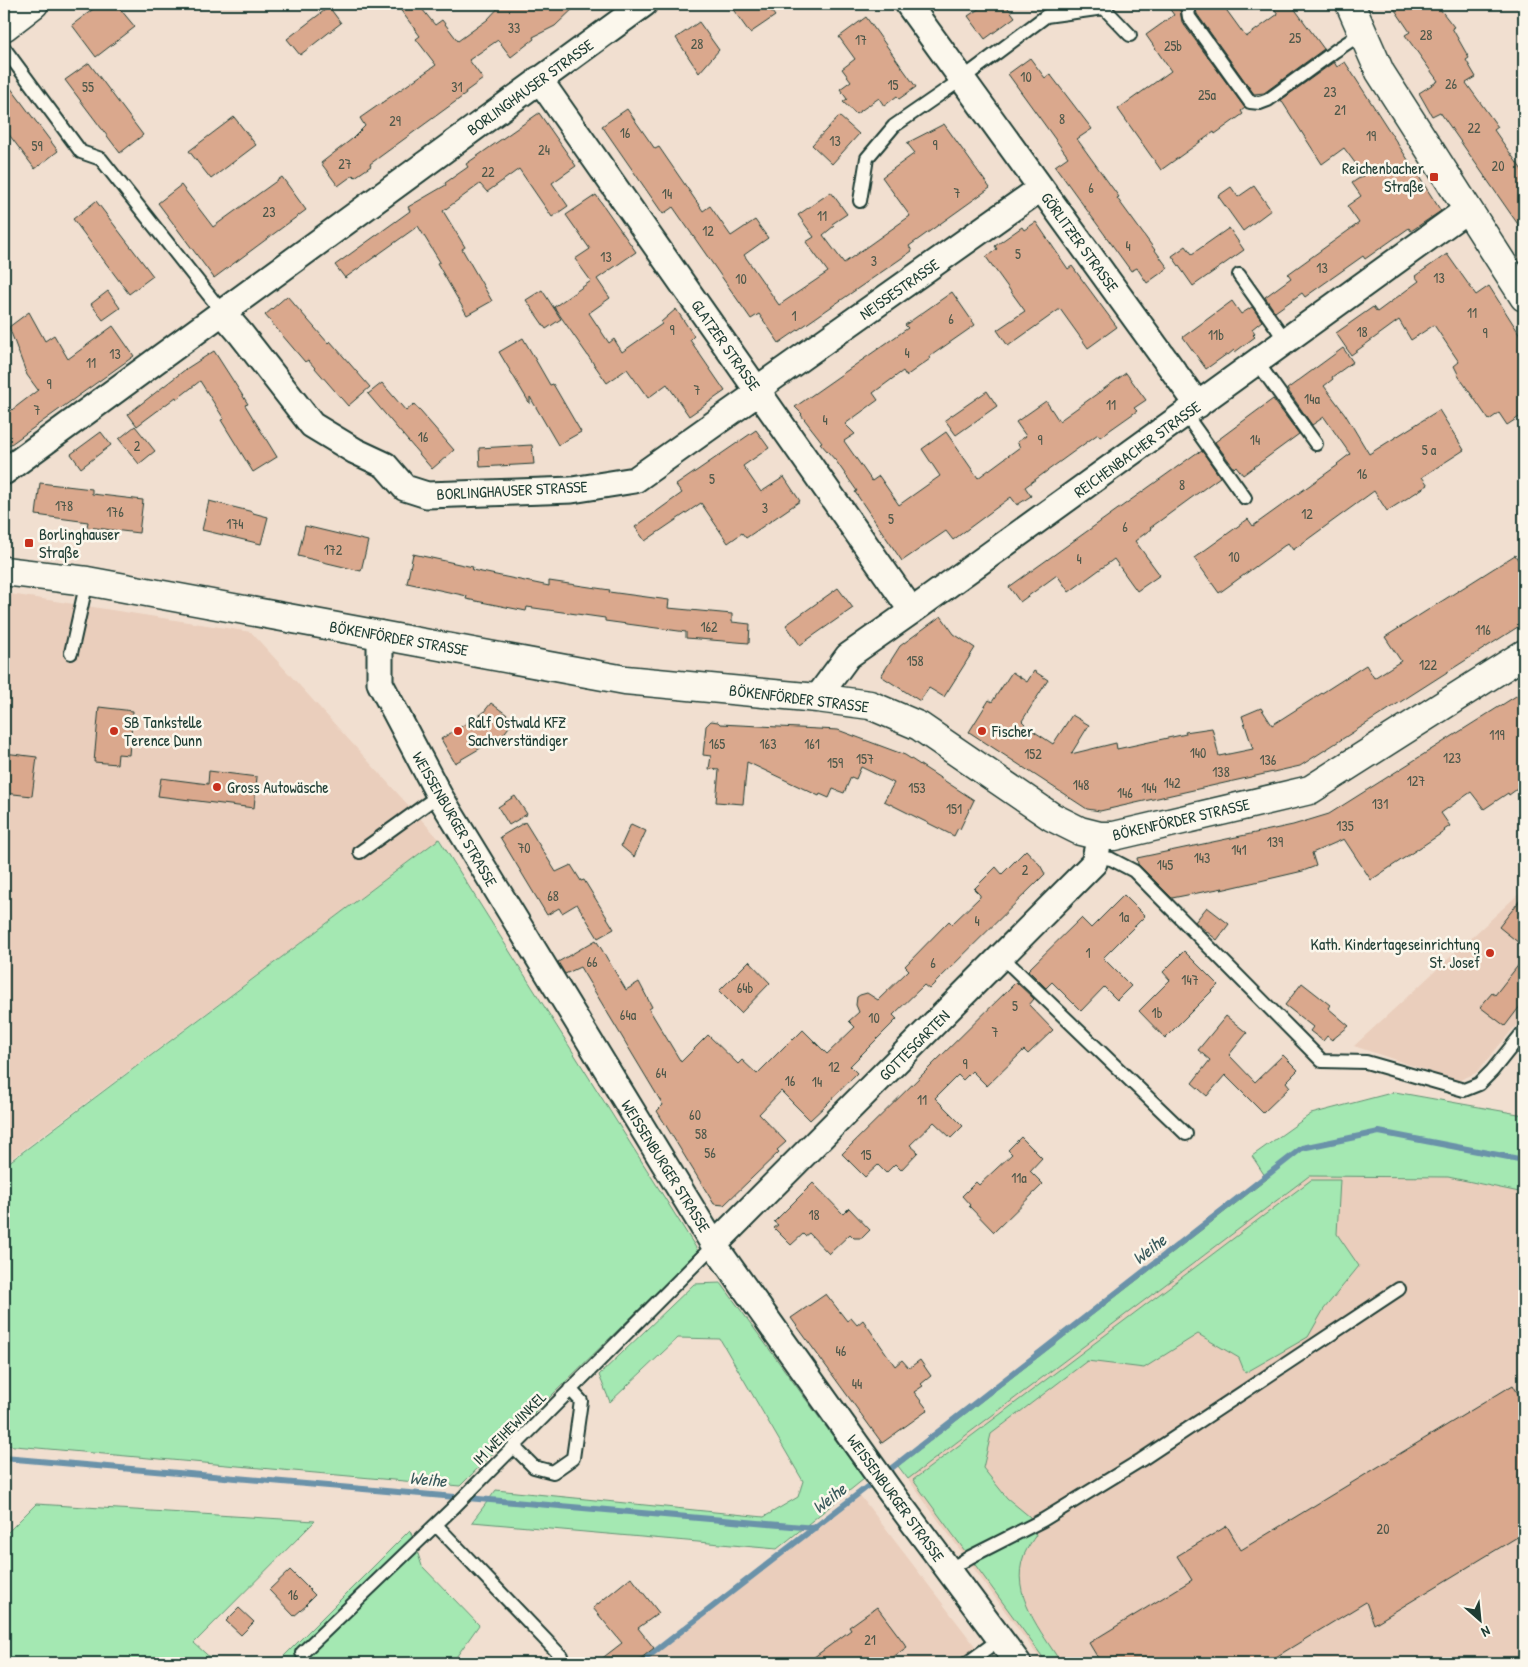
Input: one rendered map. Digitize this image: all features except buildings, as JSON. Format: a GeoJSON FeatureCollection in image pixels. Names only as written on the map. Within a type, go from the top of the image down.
{"type":"FeatureCollection","features":[{"type":"Feature","properties":{"kind":"street"},"geometry":{"type":"LineString","coordinates":[[4,27],[34,4]]}},
{"type":"Feature","properties":{"kind":"street","name":"BORLINGHAUSER STRASSE"},"geometry":{"type":"LineString","coordinates":[[4,472],[644,4]]}},
{"type":"Feature","properties":{"kind":"street","name":"GÖRLITZER STRASSE"},"geometry":{"type":"LineString","coordinates":[[908,4],[1041,188],[1192,410]]}},
{"type":"Feature","properties":{"kind":"street"},"geometry":{"type":"LineString","coordinates":[[1350,4],[1380,72],[1524,297]]}},
{"type":"Feature","properties":{"kind":"street","name":"GLATZER STRASSE"},"geometry":{"type":"LineString","coordinates":[[539,79],[912,611]]}},
{"type":"Feature","properties":{"kind":"street","name":"NEISSESTRASSE"},"geometry":{"type":"LineString","coordinates":[[759,392],[767,382],[1041,188]]}},
{"type":"Feature","properties":{"kind":"street","name":"REICHENBACHER STRASSE"},"geometry":{"type":"LineString","coordinates":[[817,698],[848,656],[1192,410],[1468,209]]}},
{"type":"Feature","properties":{"kind":"street","name":"BORLINGHAUSER STRASSE"},"geometry":{"type":"LineString","coordinates":[[223,313],[312,426],[355,451],[385,465],[405,488],[426,495],[572,490],[635,480],[759,392]]}},
{"type":"Feature","properties":{"kind":"street","name":"BÖKENFÖRDER STRASSE"},"geometry":{"type":"LineString","coordinates":[[4,571],[87,581],[625,680],[817,698],[870,706],[919,726],[1052,817],[1080,831],[1098,846],[1114,836],[1310,790],[1524,654]]}},
{"type":"Feature","properties":{"kind":"street","name":"WEISSENBURGER STRASSE"},"geometry":{"type":"LineString","coordinates":[[380,634],[380,683],[439,795],[714,1245],[890,1490],[1018,1663]]}},
{"type":"Feature","properties":{"kind":"street","name":"GOTTESGARTEN"},"geometry":{"type":"LineString","coordinates":[[714,1245],[1002,958],[1094,863],[1098,846]]}},
{"type":"Feature","properties":{"kind":"lane"},"geometry":{"type":"LineString","coordinates":[[1187,4],[1190,17],[1250,102],[1260,103],[1268,100],[1362,33]]}},
{"type":"Feature","properties":{"kind":"lane"},"geometry":{"type":"LineString","coordinates":[[860,201],[867,158],[894,126],[962,79],[1046,16],[1104,8],[1130,35]]}},
{"type":"Feature","properties":{"kind":"lane"},"geometry":{"type":"LineString","coordinates":[[4,48],[81,152],[101,159],[223,313]]}},
{"type":"Feature","properties":{"kind":"lane"},"geometry":{"type":"LineString","coordinates":[[1239,275],[1286,341]]}},
{"type":"Feature","properties":{"kind":"lane"},"geometry":{"type":"LineString","coordinates":[[1257,362],[1316,444]]}},
{"type":"Feature","properties":{"kind":"lane"},"geometry":{"type":"LineString","coordinates":[[1192,410],[1245,498]]}},
{"type":"Feature","properties":{"kind":"lane"},"geometry":{"type":"LineString","coordinates":[[71,653],[87,581]]}},
{"type":"Feature","properties":{"kind":"lane"},"geometry":{"type":"LineString","coordinates":[[360,852],[439,795]]}},
{"type":"Feature","properties":{"kind":"lane"},"geometry":{"type":"LineString","coordinates":[[1098,846],[1111,858],[1134,871],[1322,1061],[1366,1062],[1464,1090],[1479,1084],[1524,1031]]}},
{"type":"Feature","properties":{"kind":"lane"},"geometry":{"type":"LineString","coordinates":[[1002,958],[1186,1134]]}},
{"type":"Feature","properties":{"kind":"lane","name":"IM WEIHEWINKEL"},"geometry":{"type":"LineString","coordinates":[[302,1653],[436,1525],[714,1245]]}},
{"type":"Feature","properties":{"kind":"lane"},"geometry":{"type":"LineString","coordinates":[[949,1570],[970,1557],[1043,1520],[1141,1460],[1399,1289]]}},
{"type":"Feature","properties":{"kind":"lane"},"geometry":{"type":"LineString","coordinates":[[514,1446],[534,1466],[553,1472],[573,1458],[581,1401],[570,1389]]}},
{"type":"Feature","properties":{"kind":"lane"},"geometry":{"type":"LineString","coordinates":[[436,1525],[561,1656]]}},
{"type":"Feature","properties":{"kind":"lane"},"geometry":{"type":"LineString","coordinates":[[968,1663],[1000,1639]]}},
{"type":"Feature","properties":{"kind":"shaded area"},"geometry":{"type":"Polygon","coordinates":[[[4,593],[251,632],[439,839],[4,1164],[4,593]]]}},
{"type":"Feature","properties":{"kind":"shaded area","name":"Kath. Kindertageseinrichtung St. Josef"},"geometry":{"type":"Polygon","coordinates":[[[1524,889],[1524,1016],[1476,1073],[1458,1081],[1354,1046],[1524,889]]]}},
{"type":"Feature","properties":{"kind":"shaded area"},"geometry":{"type":"Polygon","coordinates":[[[1309,1176],[1448,1177],[1524,1193],[1524,1663],[1043,1663],[908,1479],[1309,1176]]]}},
{"type":"Feature","properties":{"kind":"shaded area"},"geometry":{"type":"Polygon","coordinates":[[[859,1494],[988,1663],[640,1663],[859,1494]]]}},
{"type":"Feature","properties":{"kind":"green space"},"geometry":{"type":"Polygon","coordinates":[[[439,839],[698,1251],[460,1486],[4,1445],[4,1166],[439,839]]]}},
{"type":"Feature","properties":{"kind":"green space"},"geometry":{"type":"Polygon","coordinates":[[[1395,1092],[1524,1115],[1524,1193],[1448,1177],[1309,1176],[908,1479],[898,1466],[1267,1179],[1252,1156],[1311,1114],[1395,1092]]]}},
{"type":"Feature","properties":{"kind":"green space"},"geometry":{"type":"Polygon","coordinates":[[[1311,1180],[1340,1180],[1337,1234],[1359,1266],[1324,1309],[1308,1337],[1245,1373],[1239,1358],[1198,1334],[1144,1368],[1087,1361],[991,1434],[983,1468],[1007,1498],[1030,1517],[1036,1535],[1024,1555],[1021,1584],[1030,1612],[1061,1663],[1047,1663],[913,1480],[1311,1180]]]}},
{"type":"Feature","properties":{"kind":"green space"},"geometry":{"type":"Polygon","coordinates":[[[721,1283],[864,1479],[777,1549],[472,1522],[496,1490],[764,1517],[798,1497],[803,1481],[720,1339],[678,1338],[610,1402],[599,1375],[694,1284],[721,1283]]]}},
{"type":"Feature","properties":{"kind":"green space"},"geometry":{"type":"Polygon","coordinates":[[[36,1504],[315,1521],[194,1643],[216,1663],[4,1663],[4,1536],[36,1504]]]}},
{"type":"Feature","properties":{"kind":"green space"},"geometry":{"type":"Polygon","coordinates":[[[410,1530],[422,1566],[479,1625],[452,1663],[277,1663],[410,1530]]]}},
{"type":"Feature","properties":{"kind":"waterway","name":"Weihe"},"geometry":{"type":"LineString","coordinates":[[884,1474],[1302,1148],[1379,1132],[1524,1160]]}},
{"type":"Feature","properties":{"kind":"waterway","name":"Weihe"},"geometry":{"type":"LineString","coordinates":[[4,1458],[815,1528]]}},
{"type":"Feature","properties":{"kind":"waterway"},"geometry":{"type":"LineString","coordinates":[[640,1663],[876,1480]]}},
{"type":"Feature","properties":{"kind":"place","name":"Reichenbacher Straße"},"geometry":{"type":"Point","coordinates":[1434,177]}},
{"type":"Feature","properties":{"kind":"place","name":"Borlinghauser Straße"},"geometry":{"type":"Point","coordinates":[29,543]}},
{"type":"Feature","properties":{"kind":"place","name":"SB Tankstelle Terence Dunn"},"geometry":{"type":"Point","coordinates":[114,731]}},
{"type":"Feature","properties":{"kind":"place","name":"Ralf Ostwald KFZ Sachverständiger"},"geometry":{"type":"Point","coordinates":[458,731]}},
{"type":"Feature","properties":{"kind":"place","name":"Fischer"},"geometry":{"type":"Point","coordinates":[982,731]}},
{"type":"Feature","properties":{"kind":"place","name":"Gross Autowäsche"},"geometry":{"type":"Point","coordinates":[217,787]}},
{"type":"Feature","properties":{"kind":"place","name":"Kath. Kindertageseinrichtung St. Josef"},"geometry":{"type":"Point","coordinates":[1490,953]}}]}
